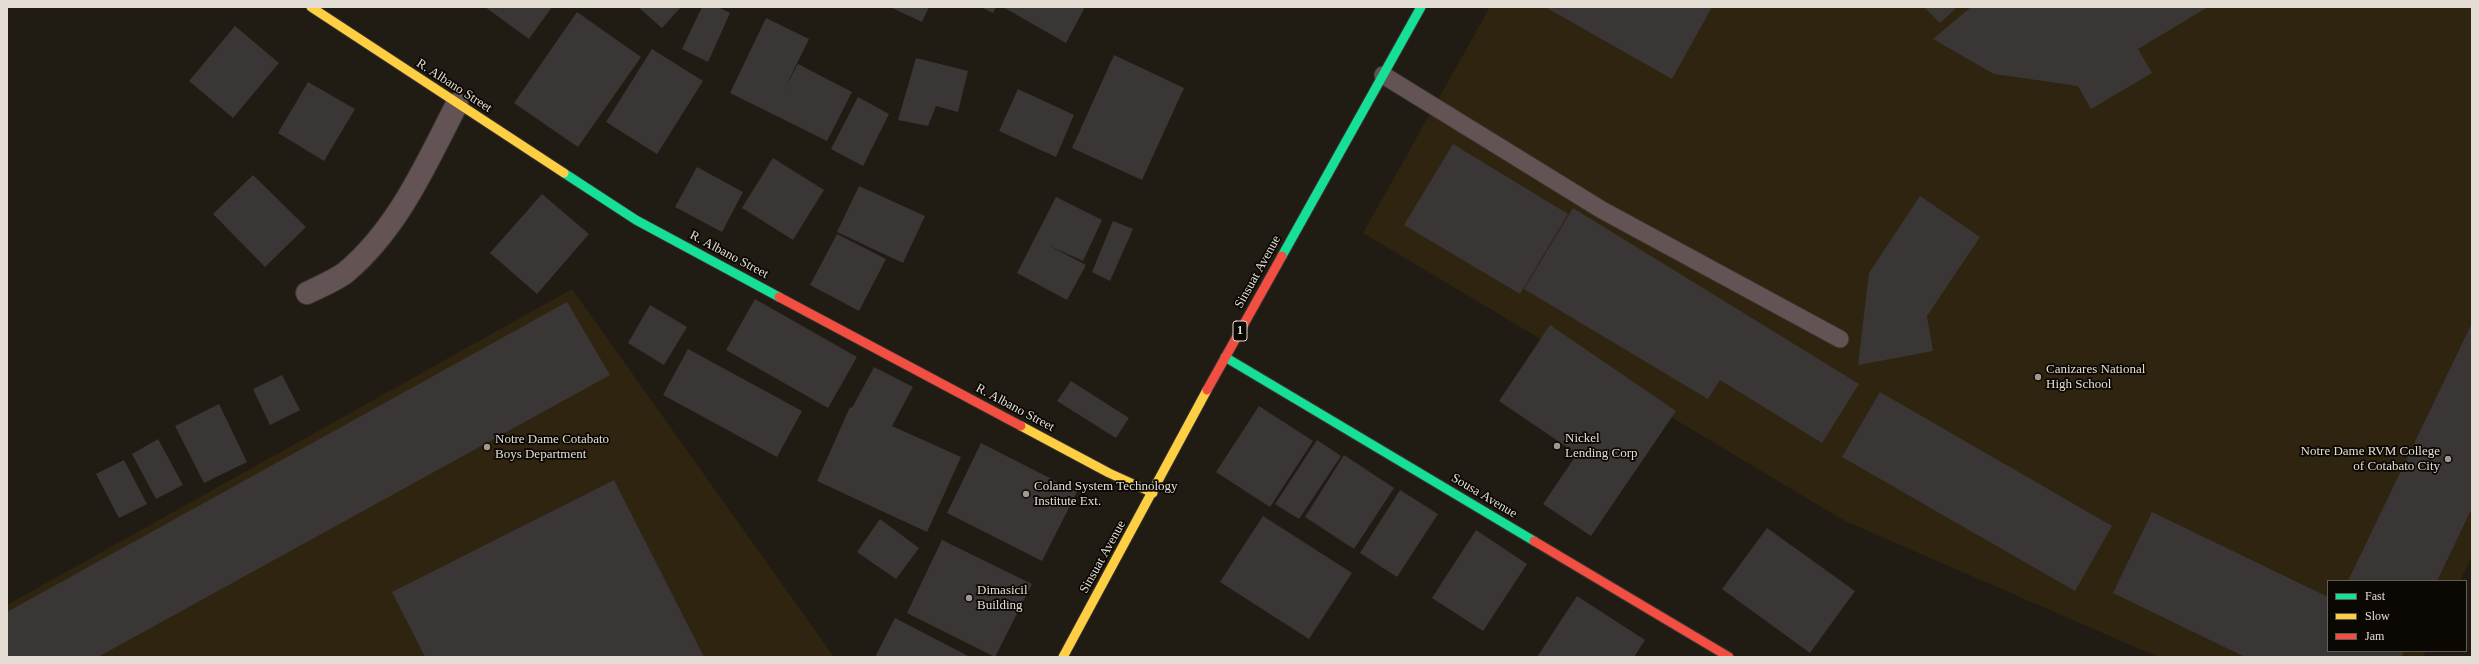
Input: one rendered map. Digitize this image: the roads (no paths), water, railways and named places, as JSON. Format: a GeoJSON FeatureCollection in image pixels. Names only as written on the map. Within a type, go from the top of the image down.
{"type":"FeatureCollection","features":[{"type":"Feature","properties":{"kind":"street","name":"R. Albano Street"},"geometry":{"type":"LineString","coordinates":[[312,7],[457,104],[636,220],[1102,469],[1153,493]]}},
{"type":"Feature","properties":{"kind":"street","name":"Sinsuat Avenue"},"geometry":{"type":"LineString","coordinates":[[1062,657],[1153,493],[1225,357],[1421,7]]}},
{"type":"Feature","properties":{"kind":"street"},"geometry":{"type":"LineString","coordinates":[[307,293],[343,274],[370,249],[396,217],[457,104]]}},
{"type":"Feature","properties":{"kind":"street","name":"Sousa Avenue"},"geometry":{"type":"LineString","coordinates":[[1225,357],[1729,657]]}},
{"type":"Feature","properties":{"kind":"lane"},"geometry":{"type":"LineString","coordinates":[[1383,75],[1602,210],[1840,339]]}},
{"type":"Feature","properties":{"kind":"place","name":"Canizares National High School"},"geometry":{"type":"Point","coordinates":[2038,377]}},
{"type":"Feature","properties":{"kind":"place","name":"Nickel Lending Corp"},"geometry":{"type":"Point","coordinates":[1557,446]}},
{"type":"Feature","properties":{"kind":"place","name":"Notre Dame Cotabato Boys Department"},"geometry":{"type":"Point","coordinates":[487,447]}},
{"type":"Feature","properties":{"kind":"place","name":"Notre Dame RVM College of Cotabato City"},"geometry":{"type":"Point","coordinates":[2448,459]}},
{"type":"Feature","properties":{"kind":"place","name":"Coland System Technology Institute Ext."},"geometry":{"type":"Point","coordinates":[1026,494]}},
{"type":"Feature","properties":{"kind":"place","name":"Dimasicil Building"},"geometry":{"type":"Point","coordinates":[969,598]}}]}
